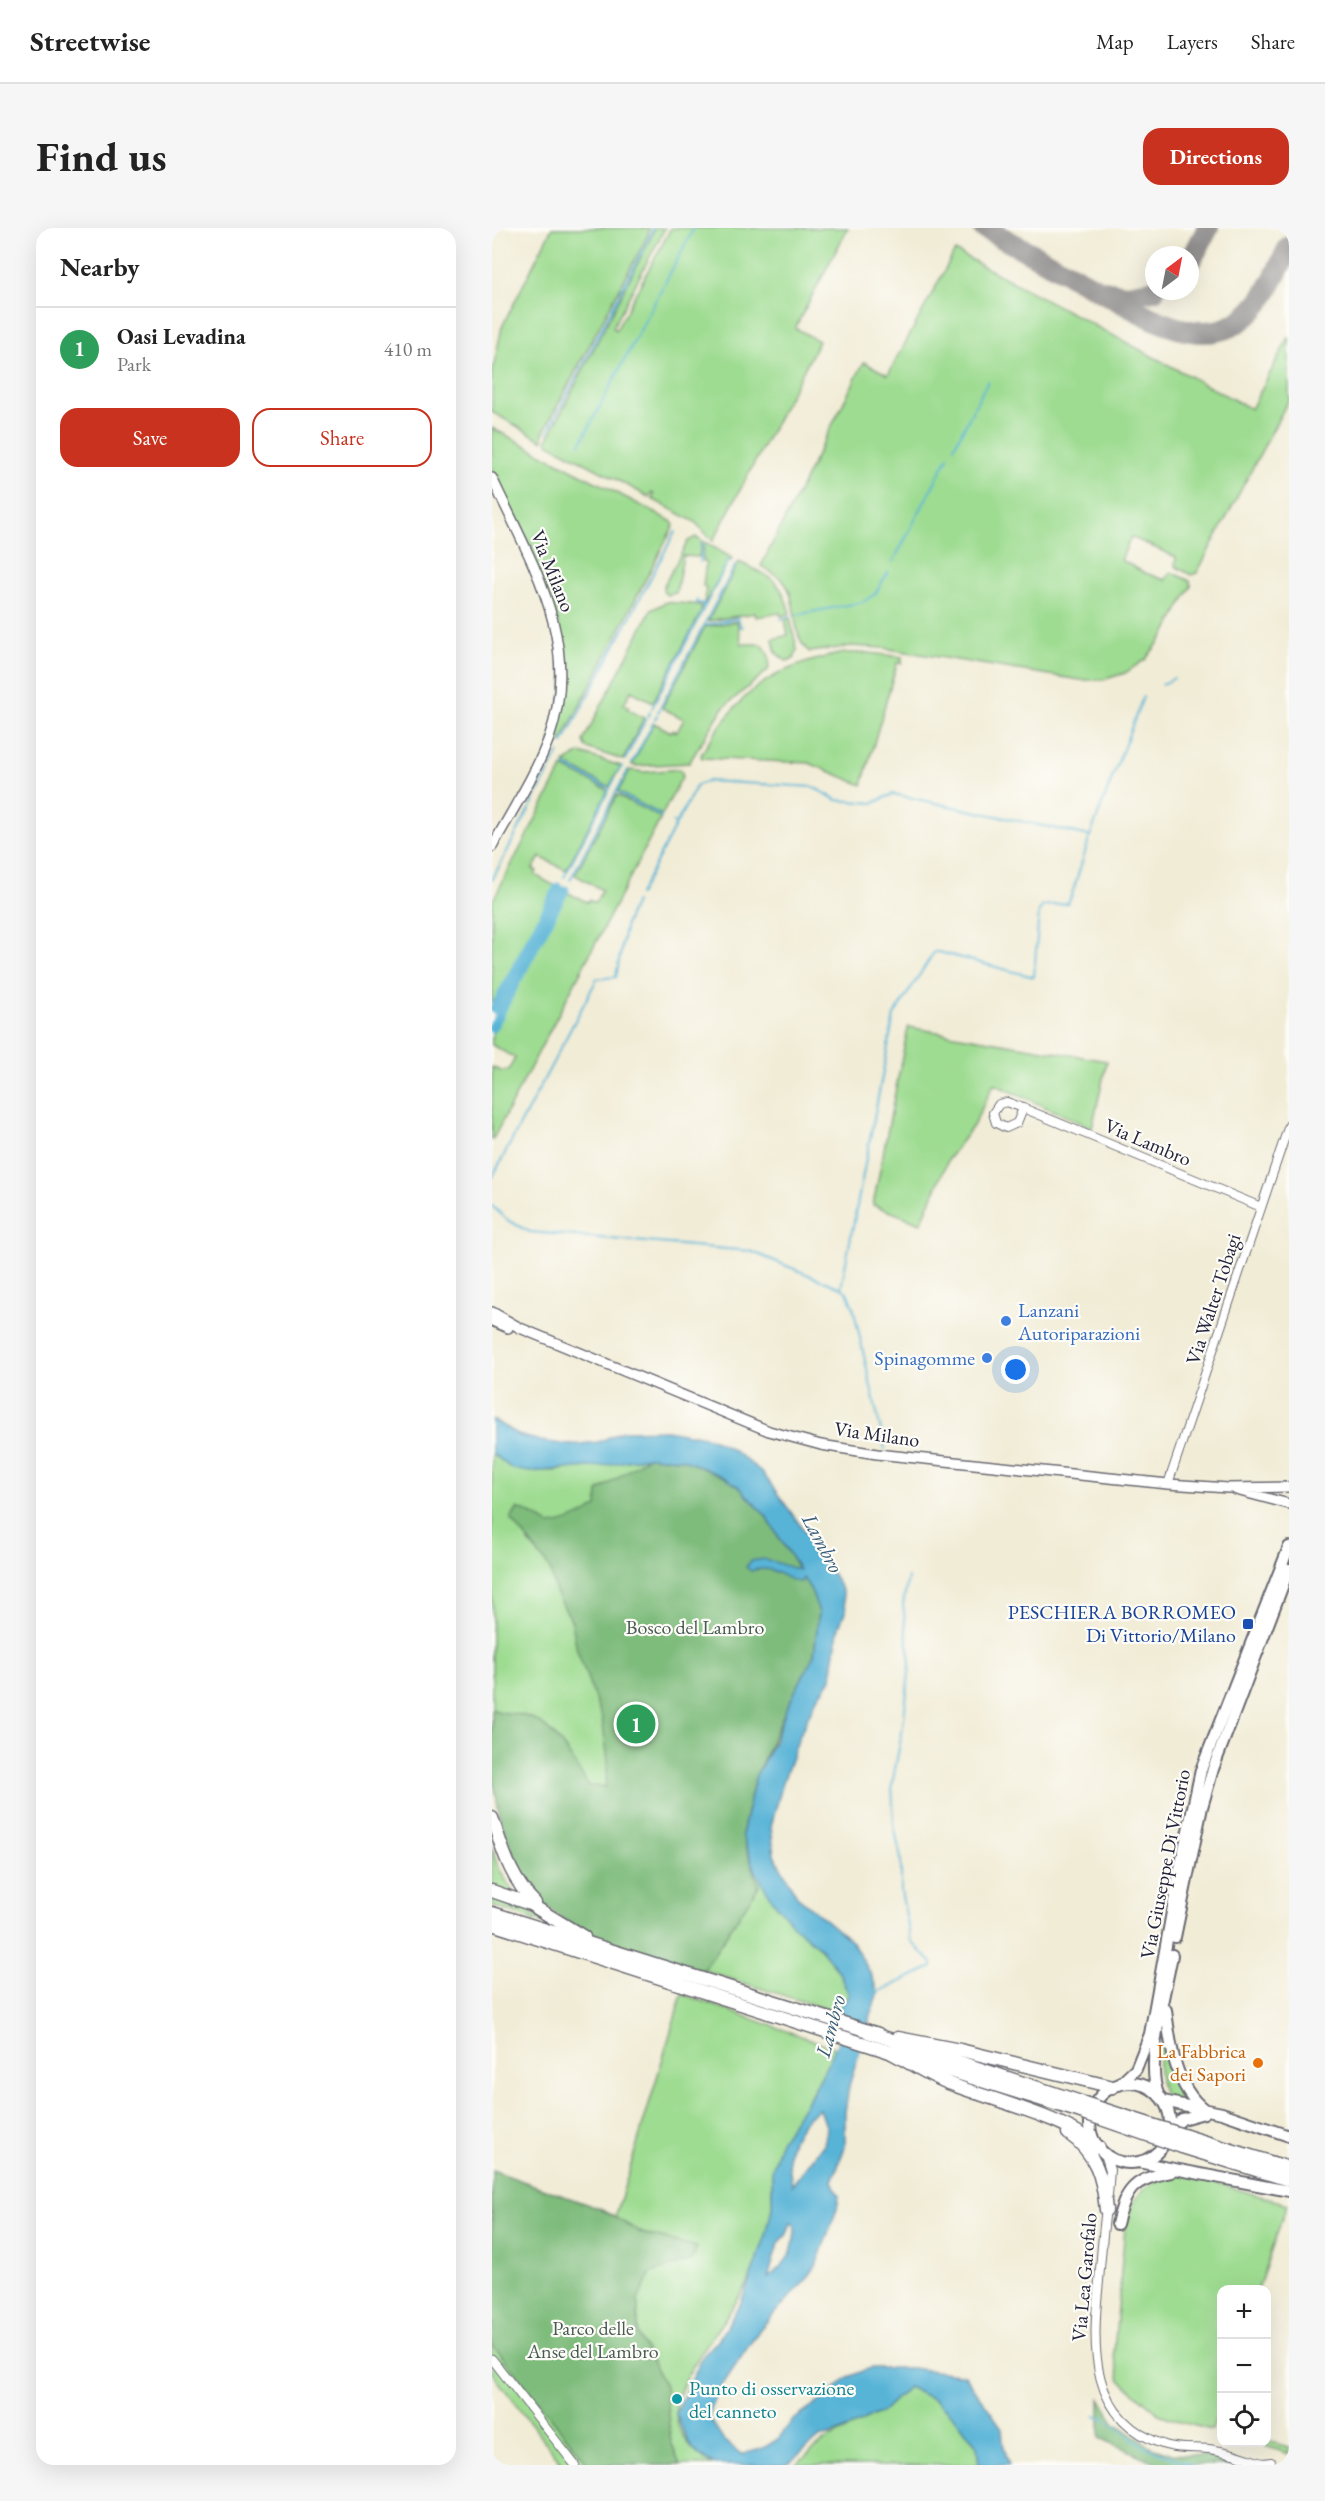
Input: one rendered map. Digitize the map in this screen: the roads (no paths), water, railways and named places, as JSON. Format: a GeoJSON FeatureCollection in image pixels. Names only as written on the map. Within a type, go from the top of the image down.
{"type":"FeatureCollection","features":[{"type":"Feature","properties":{"kind":"main road","name":"Via Giuseppe Di Vittorio"},"geometry":{"type":"LineString","coordinates":[[1116,2086],[1136,2069],[1150,2034],[1180,1868],[1201,1770],[1289,1547]]}},
{"type":"Feature","properties":{"kind":"main road","name":"Via Giuseppe Di Vittorio"},"geometry":{"type":"LineString","coordinates":[[1161,2098],[1154,2082],[1153,2069],[1202,1807],[1213,1769],[1289,1569]]}},
{"type":"Feature","properties":{"kind":"main road"},"geometry":{"type":"LineString","coordinates":[[492,1818],[505,1860],[522,1891],[542,1910],[600,1947]]}},
{"type":"Feature","properties":{"kind":"main road"},"geometry":{"type":"LineString","coordinates":[[492,1891],[542,1910]]}},
{"type":"Feature","properties":{"kind":"main road"},"geometry":{"type":"LineString","coordinates":[[492,1913],[838,2022],[938,2078],[1075,2130],[1102,2151],[1123,2162],[1138,2162],[1289,2191]]}},
{"type":"Feature","properties":{"kind":"main road"},"geometry":{"type":"LineString","coordinates":[[492,1924],[831,2033],[960,2050],[1116,2086],[1142,2085],[1161,2098],[1216,2112],[1289,2137]]}},
{"type":"Feature","properties":{"kind":"main road"},"geometry":{"type":"LineString","coordinates":[[1165,1998],[1180,2079],[1191,2097],[1205,2110]]}},
{"type":"Feature","properties":{"kind":"main road"},"geometry":{"type":"LineString","coordinates":[[867,2038],[1083,2108],[1289,2180]]}},
{"type":"Feature","properties":{"kind":"main road"},"geometry":{"type":"LineString","coordinates":[[890,2052],[1083,2108]]}},
{"type":"Feature","properties":{"kind":"main road"},"geometry":{"type":"LineString","coordinates":[[1102,2151],[1091,2130],[1093,2110],[1100,2097],[1116,2086]]}},
{"type":"Feature","properties":{"kind":"main road"},"geometry":{"type":"LineString","coordinates":[[1161,2098],[1168,2112],[1170,2130]]}},
{"type":"Feature","properties":{"kind":"main road"},"geometry":{"type":"LineString","coordinates":[[1016,2107],[1063,2130],[1086,2149],[1099,2168],[1106,2210]]}},
{"type":"Feature","properties":{"kind":"main road"},"geometry":{"type":"LineString","coordinates":[[1138,2162],[1148,2159],[1160,2150],[1170,2130],[1182,2118],[1216,2112]]}},
{"type":"Feature","properties":{"kind":"main road"},"geometry":{"type":"LineString","coordinates":[[1184,2142],[1289,2168]]}},
{"type":"Feature","properties":{"kind":"main road"},"geometry":{"type":"LineString","coordinates":[[1117,2224],[1123,2201],[1132,2187],[1151,2175],[1181,2170]]}},
{"type":"Feature","properties":{"kind":"street","name":"Via Milano"},"geometry":{"type":"LineString","coordinates":[[492,478],[549,601],[558,640],[561,672],[556,712],[547,742],[492,847]]}},
{"type":"Feature","properties":{"kind":"street","name":"Via Lambro"},"geometry":{"type":"LineString","coordinates":[[1023,1108],[1261,1207]]}},
{"type":"Feature","properties":{"kind":"street","name":"Via Walter Tobagi"},"geometry":{"type":"LineString","coordinates":[[1168,1484],[1261,1207],[1287,1137],[1289,1125]]}},
{"type":"Feature","properties":{"kind":"street","name":"Via Milano"},"geometry":{"type":"LineString","coordinates":[[492,1312],[509,1323],[769,1431],[820,1445],[877,1454],[1168,1484],[1228,1488],[1289,1487]]}},
{"type":"Feature","properties":{"kind":"street","name":"Via Milano"},"geometry":{"type":"LineString","coordinates":[[492,1321],[540,1336]]}},
{"type":"Feature","properties":{"kind":"street","name":"Via Milano"},"geometry":{"type":"LineString","coordinates":[[1228,1488],[1289,1504]]}},
{"type":"Feature","properties":{"kind":"street","name":"Via Lea Garofalo"},"geometry":{"type":"LineString","coordinates":[[1102,2151],[1110,2170],[1094,2345],[1100,2378],[1108,2398],[1122,2418],[1152,2440],[1175,2448],[1214,2450],[1263,2463],[1271,2462]]}},
{"type":"Feature","properties":{"kind":"street"},"geometry":{"type":"LineString","coordinates":[[492,2359],[575,2465]]}},
{"type":"Feature","properties":{"kind":"water"},"geometry":{"type":"Polygon","coordinates":[[[492,1419],[518,1435],[570,1445],[599,1442],[622,1431],[667,1430],[710,1438],[731,1449],[762,1472],[821,1554],[842,1590],[846,1609],[838,1630],[831,1679],[816,1701],[801,1732],[784,1779],[771,1826],[774,1855],[797,1896],[852,1942],[870,1972],[878,1992],[849,2086],[845,2112],[845,2147],[832,2181],[839,2196],[837,2209],[816,2266],[806,2280],[760,2329],[715,2396],[709,2417],[723,2439],[741,2454],[762,2449],[778,2439],[792,2421],[848,2377],[870,2368],[912,2368],[965,2375],[1002,2428],[1003,2443],[1009,2465],[979,2465],[977,2446],[959,2422],[937,2401],[908,2387],[883,2411],[840,2432],[821,2437],[786,2465],[716,2465],[694,2451],[686,2437],[676,2413],[703,2356],[718,2340],[741,2303],[766,2235],[772,2208],[772,2171],[780,2141],[812,2094],[831,2057],[842,2032],[836,2012],[849,1995],[838,1971],[822,1950],[796,1928],[772,1900],[757,1874],[742,1835],[755,1778],[775,1740],[786,1709],[814,1655],[819,1612],[811,1590],[803,1578],[801,1582],[794,1581],[767,1569],[751,1571],[746,1567],[751,1561],[765,1559],[799,1570],[766,1516],[739,1487],[724,1477],[682,1459],[648,1457],[600,1466],[530,1472],[512,1469],[492,1453],[492,1419]],[[820,2109],[802,2124],[791,2146],[789,2161],[792,2185],[824,2144],[827,2129],[820,2109]],[[791,2222],[787,2234],[778,2244],[768,2278],[781,2266],[792,2250],[795,2226],[791,2222]]]}},
{"type":"Feature","properties":{"kind":"waterway"},"geometry":{"type":"LineString","coordinates":[[547,433],[650,236],[652,228]]}},
{"type":"Feature","properties":{"kind":"waterway"},"geometry":{"type":"LineString","coordinates":[[580,444],[694,228]]}},
{"type":"Feature","properties":{"kind":"waterway"},"geometry":{"type":"LineString","coordinates":[[954,447],[988,381]]}},
{"type":"Feature","properties":{"kind":"waterway"},"geometry":{"type":"LineString","coordinates":[[893,562],[948,457]]}},
{"type":"Feature","properties":{"kind":"waterway"},"geometry":{"type":"LineString","coordinates":[[563,743],[675,532]]}},
{"type":"Feature","properties":{"kind":"waterway"},"geometry":{"type":"LineString","coordinates":[[700,562],[703,543]]}},
{"type":"Feature","properties":{"kind":"waterway"},"geometry":{"type":"LineString","coordinates":[[652,708],[729,560]]}},
{"type":"Feature","properties":{"kind":"waterway"},"geometry":{"type":"LineString","coordinates":[[658,712],[736,564]]}},
{"type":"Feature","properties":{"kind":"waterway"},"geometry":{"type":"LineString","coordinates":[[796,615],[863,602],[875,594],[888,572]]}},
{"type":"Feature","properties":{"kind":"waterway"},"geometry":{"type":"LineString","coordinates":[[697,600],[697,603],[703,603],[703,609]]}},
{"type":"Feature","properties":{"kind":"waterway"},"geometry":{"type":"LineString","coordinates":[[781,619],[790,617]]}},
{"type":"Feature","properties":{"kind":"waterway"},"geometry":{"type":"LineString","coordinates":[[706,625],[738,618],[743,627]]}},
{"type":"Feature","properties":{"kind":"waterway"},"geometry":{"type":"LineString","coordinates":[[1162,685],[1174,678]]}},
{"type":"Feature","properties":{"kind":"waterway"},"geometry":{"type":"LineString","coordinates":[[841,1288],[894,1015],[934,952],[1034,977],[1039,911],[1043,906],[1068,903],[1090,836],[1143,697]]}},
{"type":"Feature","properties":{"kind":"waterway"},"geometry":{"type":"LineString","coordinates":[[648,716],[650,712]]}},
{"type":"Feature","properties":{"kind":"waterway"},"geometry":{"type":"LineString","coordinates":[[655,719],[657,715]]}},
{"type":"Feature","properties":{"kind":"waterway"},"geometry":{"type":"LineString","coordinates":[[625,760],[646,719]]}},
{"type":"Feature","properties":{"kind":"waterway"},"geometry":{"type":"LineString","coordinates":[[632,763],[653,723]]}},
{"type":"Feature","properties":{"kind":"waterway"},"geometry":{"type":"LineString","coordinates":[[492,880],[559,752]]}},
{"type":"Feature","properties":{"kind":"waterway"},"geometry":{"type":"LineString","coordinates":[[565,766],[606,787]]}},
{"type":"Feature","properties":{"kind":"waterway"},"geometry":{"type":"LineString","coordinates":[[617,774],[622,766]]}},
{"type":"Feature","properties":{"kind":"waterway"},"geometry":{"type":"LineString","coordinates":[[624,778],[628,770]]}},
{"type":"Feature","properties":{"kind":"waterway"},"geometry":{"type":"LineString","coordinates":[[564,877],[615,778]]}},
{"type":"Feature","properties":{"kind":"waterway"},"geometry":{"type":"LineString","coordinates":[[570,880],[622,781]]}},
{"type":"Feature","properties":{"kind":"waterway"},"geometry":{"type":"LineString","coordinates":[[676,824],[697,785],[708,781],[813,787],[837,800],[873,803],[893,794],[1090,836]]}},
{"type":"Feature","properties":{"kind":"waterway"},"geometry":{"type":"LineString","coordinates":[[620,794],[661,816]]}},
{"type":"Feature","properties":{"kind":"waterway"},"geometry":{"type":"LineString","coordinates":[[639,895],[676,824],[672,822]]}},
{"type":"Feature","properties":{"kind":"waterway"},"geometry":{"type":"LineString","coordinates":[[547,908],[558,887]]}},
{"type":"Feature","properties":{"kind":"waterway"},"geometry":{"type":"LineString","coordinates":[[553,912],[565,890]]}},
{"type":"Feature","properties":{"kind":"waterway"},"geometry":{"type":"LineString","coordinates":[[492,1178],[597,979],[616,977],[626,923],[635,902]]}},
{"type":"Feature","properties":{"kind":"waterway"},"geometry":{"type":"LineString","coordinates":[[529,942],[545,912]]}},
{"type":"Feature","properties":{"kind":"waterway"},"geometry":{"type":"LineString","coordinates":[[535,946],[552,915]]}},
{"type":"Feature","properties":{"kind":"waterway"},"geometry":{"type":"LineString","coordinates":[[512,975],[528,945]]}},
{"type":"Feature","properties":{"kind":"waterway"},"geometry":{"type":"LineString","coordinates":[[518,979],[534,949]]}},
{"type":"Feature","properties":{"kind":"waterway"},"geometry":{"type":"LineString","coordinates":[[494,1009],[510,979]]}},
{"type":"Feature","properties":{"kind":"waterway"},"geometry":{"type":"LineString","coordinates":[[500,1013],[516,983]]}},
{"type":"Feature","properties":{"kind":"waterway"},"geometry":{"type":"LineString","coordinates":[[492,1028],[499,1016]]}},
{"type":"Feature","properties":{"kind":"waterway"},"geometry":{"type":"LineString","coordinates":[[492,1206],[509,1221],[530,1232],[750,1251],[841,1288],[847,1292],[853,1307],[885,1449]]}},
{"type":"Feature","properties":{"kind":"waterway"},"geometry":{"type":"LineString","coordinates":[[878,1992],[932,1967],[932,1963],[911,1941],[901,1891],[901,1859],[894,1825],[892,1785],[903,1727],[910,1664],[903,1604],[908,1578]]}},
{"type":"Feature","properties":{"kind":"waterway"},"geometry":{"type":"LineString","coordinates":[[1095,2415],[1106,2419],[1143,2446],[1193,2465]]}},
{"type":"Feature","properties":{"kind":"place","name":"Lanzani Autoriparazioni"},"geometry":{"type":"Point","coordinates":[1006,1321]}},
{"type":"Feature","properties":{"kind":"place","name":"Spinagomme"},"geometry":{"type":"Point","coordinates":[987,1358]}},
{"type":"Feature","properties":{"kind":"place","name":"PESCHIERA BORROMEO Di Vittorio/Milano"},"geometry":{"type":"Point","coordinates":[1248,1624]}},
{"type":"Feature","properties":{"kind":"place","name":"Oasi Levadina"},"geometry":{"type":"Point","coordinates":[636,1724]}},
{"type":"Feature","properties":{"kind":"place","name":"La Fabbrica dei Sapori"},"geometry":{"type":"Point","coordinates":[1258,2063]}},
{"type":"Feature","properties":{"kind":"place","name":"Punto di osservazione del canneto"},"geometry":{"type":"Point","coordinates":[677,2399]}},
{"type":"Feature","properties":{"kind":"water label","name":"Lambro"},"geometry":{"type":"Point","coordinates":[823,1543]}},
{"type":"Feature","properties":{"kind":"water label","name":"Lambro"},"geometry":{"type":"Point","coordinates":[830,2026]}},
{"type":"Feature","properties":{"kind":"park label","name":"Bosco del Lambro"},"geometry":{"type":"Point","coordinates":[695,1627]}},
{"type":"Feature","properties":{"kind":"park label","name":"Parco delle Anse del Lambro"},"geometry":{"type":"Point","coordinates":[593,2340]}}]}
